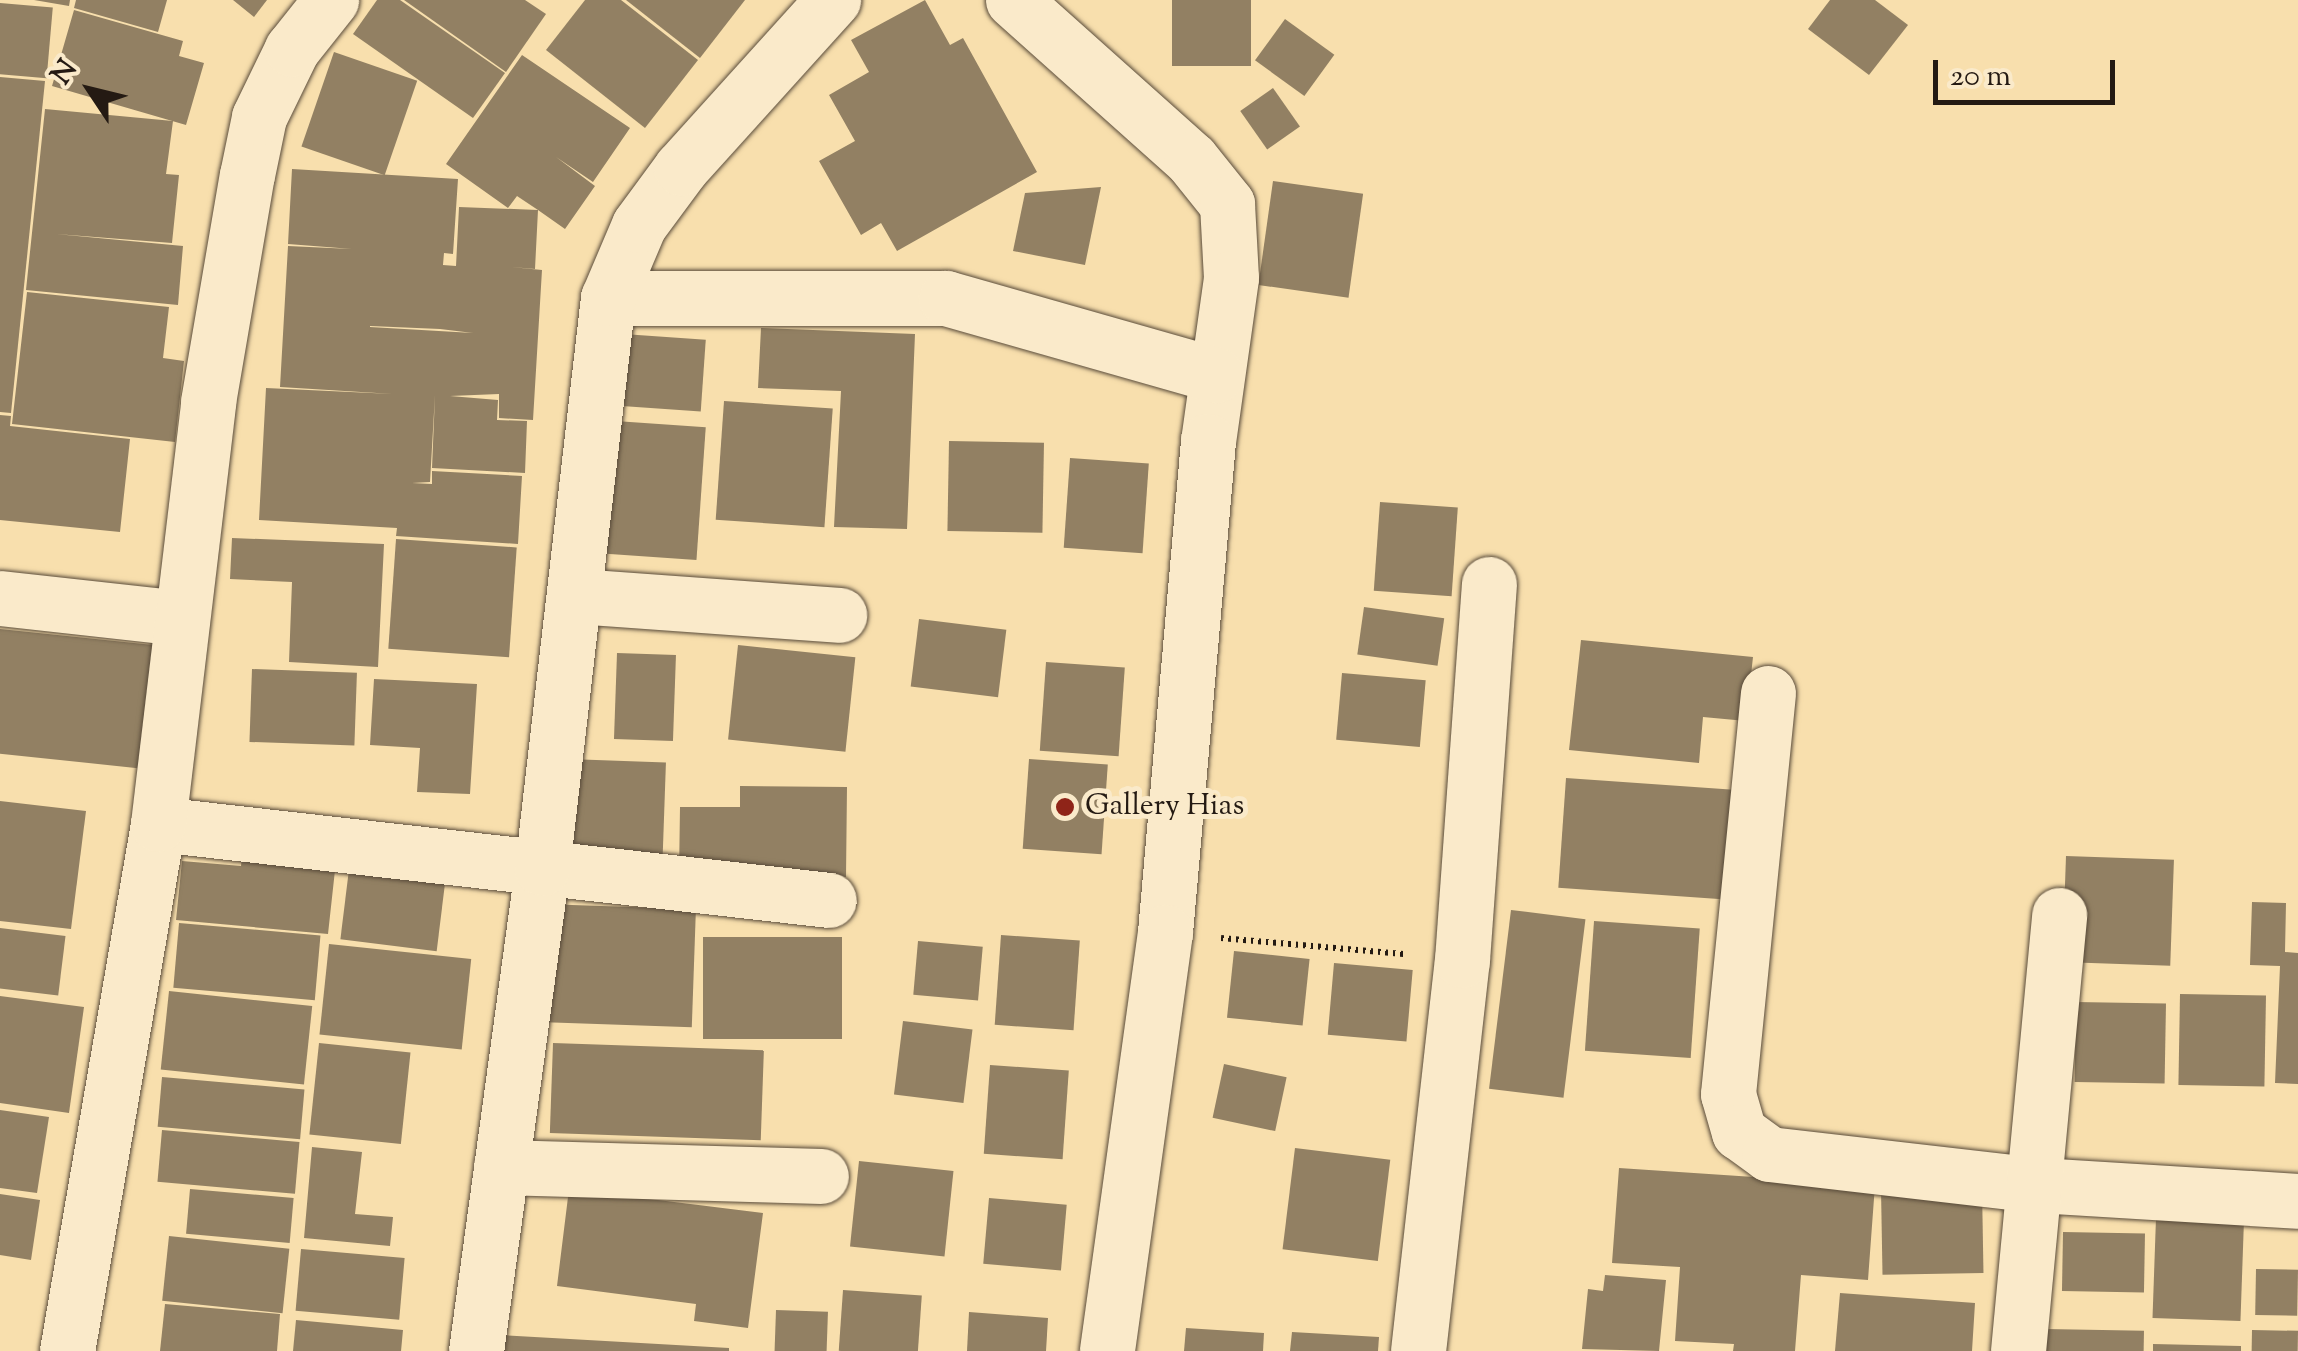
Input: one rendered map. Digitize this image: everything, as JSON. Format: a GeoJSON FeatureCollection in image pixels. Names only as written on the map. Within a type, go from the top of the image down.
{"type":"FeatureCollection","features":[{"type":"Feature","properties":{"kind":"street"},"geometry":{"type":"LineString","coordinates":[[67,1351],[158,824],[208,402],[259,118],[292,49],[331,0]]}},
{"type":"Feature","properties":{"kind":"street"},"geometry":{"type":"LineString","coordinates":[[476,1351],[542,868],[608,298],[639,225],[681,168],[833,0]]}},
{"type":"Feature","properties":{"kind":"street"},"geometry":{"type":"LineString","coordinates":[[1013,0],[1191,160],[1228,204],[1231,278],[1216,374],[1165,932],[1107,1351]]}},
{"type":"Feature","properties":{"kind":"street"},"geometry":{"type":"LineString","coordinates":[[608,298],[946,298],[1216,374]]}},
{"type":"Feature","properties":{"kind":"street"},"geometry":{"type":"LineString","coordinates":[[1418,1351],[1462,960],[1489,584]]}},
{"type":"Feature","properties":{"kind":"street"},"geometry":{"type":"LineString","coordinates":[[576,596],[839,615]]}},
{"type":"Feature","properties":{"kind":"street"},"geometry":{"type":"LineString","coordinates":[[0,598],[182,618]]}},
{"type":"Feature","properties":{"kind":"street"},"geometry":{"type":"LineString","coordinates":[[1768,693],[1728,1094],[1738,1132],[1769,1154],[2038,1185],[2298,1201]]}},
{"type":"Feature","properties":{"kind":"street"},"geometry":{"type":"LineString","coordinates":[[158,824],[830,900]]}},
{"type":"Feature","properties":{"kind":"street"},"geometry":{"type":"LineString","coordinates":[[2018,1351],[2038,1185],[2059,914]]}},
{"type":"Feature","properties":{"kind":"street"},"geometry":{"type":"LineString","coordinates":[[501,1167],[822,1176]]}},
{"type":"Feature","properties":{"kind":"path"},"geometry":{"type":"LineString","coordinates":[[1165,932],[1462,960]]}},
{"type":"Feature","properties":{"kind":"building"},"geometry":{"type":"Polygon","coordinates":[[[34,0],[70,0],[69,6],[34,0]]]}},
{"type":"Feature","properties":{"kind":"building"},"geometry":{"type":"Polygon","coordinates":[[[76,0],[167,0],[158,32],[74,8],[76,0]]]}},
{"type":"Feature","properties":{"kind":"building"},"geometry":{"type":"Polygon","coordinates":[[[233,0],[267,0],[254,17],[233,0]]]}},
{"type":"Feature","properties":{"kind":"building"},"geometry":{"type":"Polygon","coordinates":[[[377,0],[400,0],[505,73],[473,118],[353,34],[377,0]]]}},
{"type":"Feature","properties":{"kind":"building"},"geometry":{"type":"Polygon","coordinates":[[[404,0],[525,0],[546,14],[506,72],[404,0]]]}},
{"type":"Feature","properties":{"kind":"building"},"geometry":{"type":"Polygon","coordinates":[[[585,0],[621,0],[698,60],[645,128],[546,50],[585,0]]]}},
{"type":"Feature","properties":{"kind":"building"},"geometry":{"type":"Polygon","coordinates":[[[626,0],[745,0],[700,58],[626,0]]]}},
{"type":"Feature","properties":{"kind":"building"},"geometry":{"type":"Polygon","coordinates":[[[925,0],[950,45],[963,38],[1037,172],[897,251],[881,223],[861,235],[819,161],[855,141],[829,95],[869,72],[851,40],[925,0]]]}},
{"type":"Feature","properties":{"kind":"building"},"geometry":{"type":"Polygon","coordinates":[[[1172,0],[1251,0],[1251,66],[1172,66],[1172,0]]]}},
{"type":"Feature","properties":{"kind":"building"},"geometry":{"type":"Polygon","coordinates":[[[1830,0],[1875,0],[1908,25],[1869,75],[1808,29],[1830,0]]]}},
{"type":"Feature","properties":{"kind":"building"},"geometry":{"type":"Polygon","coordinates":[[[0,3],[53,8],[47,78],[0,74],[0,3]]]}},
{"type":"Feature","properties":{"kind":"building"},"geometry":{"type":"Polygon","coordinates":[[[74,10],[183,41],[179,56],[204,63],[186,125],[52,86],[74,10]]]}},
{"type":"Feature","properties":{"kind":"building"},"geometry":{"type":"Polygon","coordinates":[[[1285,19],[1334,55],[1304,96],[1255,60],[1285,19]]]}},
{"type":"Feature","properties":{"kind":"building"},"geometry":{"type":"Polygon","coordinates":[[[334,52],[417,81],[385,175],[301,147],[334,52]]]}},
{"type":"Feature","properties":{"kind":"building"},"geometry":{"type":"Polygon","coordinates":[[[522,55],[630,128],[593,182],[556,157],[595,186],[565,229],[517,196],[508,208],[446,164],[522,55]]]}},
{"type":"Feature","properties":{"kind":"building"},"geometry":{"type":"Polygon","coordinates":[[[0,77],[45,81],[11,413],[0,412],[0,77]]]}},
{"type":"Feature","properties":{"kind":"building"},"geometry":{"type":"Polygon","coordinates":[[[1273,88],[1300,127],[1267,149],[1240,111],[1273,88]]]}},
{"type":"Feature","properties":{"kind":"building"},"geometry":{"type":"Polygon","coordinates":[[[45,109],[173,121],[166,174],[179,175],[172,243],[56,234],[183,246],[178,305],[26,290],[45,109]]]}},
{"type":"Feature","properties":{"kind":"building"},"geometry":{"type":"Polygon","coordinates":[[[292,169],[458,179],[453,254],[444,253],[443,265],[456,266],[459,207],[538,210],[535,269],[511,267],[542,270],[533,420],[499,418],[499,394],[450,396],[498,400],[497,420],[527,421],[525,473],[432,468],[435,395],[430,482],[412,483],[432,484],[432,471],[522,476],[518,544],[396,536],[397,528],[259,520],[266,388],[393,394],[280,387],[288,246],[352,249],[288,244],[292,169]],[[370,326],[473,333],[440,329],[370,326]]]}},
{"type":"Feature","properties":{"kind":"building"},"geometry":{"type":"Polygon","coordinates":[[[1273,181],[1363,194],[1349,298],[1258,285],[1273,181]]]}},
{"type":"Feature","properties":{"kind":"building"},"geometry":{"type":"Polygon","coordinates":[[[1101,187],[1085,265],[1013,251],[1025,193],[1101,187]]]}},
{"type":"Feature","properties":{"kind":"building"},"geometry":{"type":"Polygon","coordinates":[[[27,292],[169,307],[163,358],[184,361],[175,442],[12,424],[27,292]]]}},
{"type":"Feature","properties":{"kind":"building"},"geometry":{"type":"Polygon","coordinates":[[[761,328],[915,334],[907,529],[834,527],[841,391],[758,388],[761,328]]]}},
{"type":"Feature","properties":{"kind":"building"},"geometry":{"type":"Polygon","coordinates":[[[609,333],[706,340],[701,412],[604,405],[609,333]]]}},
{"type":"Feature","properties":{"kind":"building"},"geometry":{"type":"Polygon","coordinates":[[[724,401],[833,409],[824,527],[716,520],[724,401]]]}},
{"type":"Feature","properties":{"kind":"building"},"geometry":{"type":"Polygon","coordinates":[[[0,415],[11,416],[10,426],[130,439],[120,532],[0,520],[0,415]]]}},
{"type":"Feature","properties":{"kind":"building"},"geometry":{"type":"Polygon","coordinates":[[[601,420],[706,427],[696,560],[592,553],[601,420]]]}},
{"type":"Feature","properties":{"kind":"building"},"geometry":{"type":"Polygon","coordinates":[[[949,441],[1044,443],[1042,533],[947,531],[949,441]]]}},
{"type":"Feature","properties":{"kind":"building"},"geometry":{"type":"Polygon","coordinates":[[[1070,458],[1149,464],[1143,553],[1064,548],[1070,458]]]}},
{"type":"Feature","properties":{"kind":"building"},"geometry":{"type":"Polygon","coordinates":[[[1380,502],[1458,507],[1452,596],[1374,591],[1380,502]]]}},
{"type":"Feature","properties":{"kind":"building"},"geometry":{"type":"Polygon","coordinates":[[[232,538],[384,544],[378,667],[289,662],[292,582],[230,579],[232,538]]]}},
{"type":"Feature","properties":{"kind":"building"},"geometry":{"type":"Polygon","coordinates":[[[396,539],[517,547],[509,657],[388,649],[396,539]]]}},
{"type":"Feature","properties":{"kind":"building"},"geometry":{"type":"Polygon","coordinates":[[[1364,607],[1444,618],[1438,666],[1357,655],[1364,607]]]}},
{"type":"Feature","properties":{"kind":"building"},"geometry":{"type":"Polygon","coordinates":[[[919,619],[1006,630],[998,697],[911,686],[919,619]]]}},
{"type":"Feature","properties":{"kind":"building"},"geometry":{"type":"Polygon","coordinates":[[[0,629],[153,645],[140,768],[0,754],[0,629]]]}},
{"type":"Feature","properties":{"kind":"building"},"geometry":{"type":"Polygon","coordinates":[[[1581,640],[1753,657],[1746,721],[1703,717],[1699,763],[1569,750],[1581,640]]]}},
{"type":"Feature","properties":{"kind":"building"},"geometry":{"type":"Polygon","coordinates":[[[738,645],[855,657],[845,752],[728,739],[738,645]]]}},
{"type":"Feature","properties":{"kind":"building"},"geometry":{"type":"Polygon","coordinates":[[[617,653],[676,655],[673,741],[614,739],[617,653]]]}},
{"type":"Feature","properties":{"kind":"building"},"geometry":{"type":"Polygon","coordinates":[[[1046,662],[1125,668],[1119,756],[1040,751],[1046,662]]]}},
{"type":"Feature","properties":{"kind":"building"},"geometry":{"type":"Polygon","coordinates":[[[252,669],[357,673],[354,746],[249,742],[252,669]]]}},
{"type":"Feature","properties":{"kind":"building"},"geometry":{"type":"Polygon","coordinates":[[[1342,673],[1426,680],[1420,747],[1336,740],[1342,673]]]}},
{"type":"Feature","properties":{"kind":"building"},"geometry":{"type":"Polygon","coordinates":[[[374,679],[477,684],[470,794],[417,792],[420,748],[370,745],[374,679]]]}},
{"type":"Feature","properties":{"kind":"building"},"geometry":{"type":"Polygon","coordinates":[[[568,759],[666,762],[662,862],[565,859],[568,759]]]}},
{"type":"Feature","properties":{"kind":"building","name":"Gallery Hias"},"geometry":{"type":"Polygon","coordinates":[[[1029,759],[1108,765],[1102,854],[1023,849],[1029,759]]]}},
{"type":"Feature","properties":{"kind":"building"},"geometry":{"type":"Polygon","coordinates":[[[1566,778],[1741,790],[1733,900],[1558,888],[1566,778]]]}},
{"type":"Feature","properties":{"kind":"building"},"geometry":{"type":"Polygon","coordinates":[[[740,786],[847,787],[846,877],[679,875],[680,807],[740,807],[740,786]]]}},
{"type":"Feature","properties":{"kind":"building"},"geometry":{"type":"Polygon","coordinates":[[[0,801],[86,811],[71,929],[0,921],[0,801]]]}},
{"type":"Feature","properties":{"kind":"building"},"geometry":{"type":"Polygon","coordinates":[[[243,843],[337,852],[328,934],[176,920],[182,861],[241,866],[243,843]]]}},
{"type":"Feature","properties":{"kind":"building"},"geometry":{"type":"Polygon","coordinates":[[[351,853],[447,865],[437,951],[340,939],[351,853]]]}},
{"type":"Feature","properties":{"kind":"building"},"geometry":{"type":"Polygon","coordinates":[[[2066,856],[2174,860],[2170,966],[2062,962],[2066,856]]]}},
{"type":"Feature","properties":{"kind":"building"},"geometry":{"type":"Polygon","coordinates":[[[2252,902],[2286,903],[2285,952],[2298,953],[2298,1084],[2275,1083],[2280,966],[2250,965],[2252,902]]]}},
{"type":"Feature","properties":{"kind":"building"},"geometry":{"type":"Polygon","coordinates":[[[543,904],[696,909],[692,1027],[539,1022],[543,904]]]}},
{"type":"Feature","properties":{"kind":"building"},"geometry":{"type":"Polygon","coordinates":[[[1511,910],[1585,919],[1564,1098],[1489,1089],[1511,910]]]}},
{"type":"Feature","properties":{"kind":"building"},"geometry":{"type":"Polygon","coordinates":[[[1594,921],[1700,928],[1691,1058],[1585,1051],[1594,921]]]}},
{"type":"Feature","properties":{"kind":"building"},"geometry":{"type":"Polygon","coordinates":[[[179,923],[320,935],[315,1000],[173,988],[179,923]]]}},
{"type":"Feature","properties":{"kind":"building"},"geometry":{"type":"Polygon","coordinates":[[[0,928],[66,936],[58,996],[0,988],[0,928]]]}},
{"type":"Feature","properties":{"kind":"building"},"geometry":{"type":"Polygon","coordinates":[[[1001,935],[1080,941],[1074,1030],[995,1025],[1001,935]]]}},
{"type":"Feature","properties":{"kind":"building"},"geometry":{"type":"Polygon","coordinates":[[[703,937],[842,937],[842,1039],[703,1039],[703,937]]]}},
{"type":"Feature","properties":{"kind":"building"},"geometry":{"type":"Polygon","coordinates":[[[918,941],[983,947],[978,1000],[913,995],[918,941]]]}},
{"type":"Feature","properties":{"kind":"building"},"geometry":{"type":"Polygon","coordinates":[[[329,944],[471,959],[462,1049],[319,1035],[329,944]]]}},
{"type":"Feature","properties":{"kind":"building"},"geometry":{"type":"Polygon","coordinates":[[[1234,951],[1310,959],[1303,1026],[1227,1018],[1234,951]]]}},
{"type":"Feature","properties":{"kind":"building"},"geometry":{"type":"Polygon","coordinates":[[[1334,963],[1413,970],[1406,1042],[1328,1035],[1334,963]]]}},
{"type":"Feature","properties":{"kind":"building"},"geometry":{"type":"Polygon","coordinates":[[[169,991],[312,1006],[304,1085],[161,1070],[169,991]]]}},
{"type":"Feature","properties":{"kind":"building"},"geometry":{"type":"Polygon","coordinates":[[[2180,994],[2266,996],[2264,1086],[2178,1085],[2180,994]]]}},
{"type":"Feature","properties":{"kind":"building"},"geometry":{"type":"Polygon","coordinates":[[[0,996],[84,1007],[69,1113],[0,1103],[0,996]]]}},
{"type":"Feature","properties":{"kind":"building"},"geometry":{"type":"Polygon","coordinates":[[[2076,1002],[2166,1004],[2165,1084],[2075,1082],[2076,1002]]]}},
{"type":"Feature","properties":{"kind":"building"},"geometry":{"type":"Polygon","coordinates":[[[903,1021],[972,1030],[963,1103],[894,1094],[903,1021]]]}},
{"type":"Feature","properties":{"kind":"building"},"geometry":{"type":"Polygon","coordinates":[[[319,1043],[410,1053],[401,1144],[309,1134],[319,1043]]]}},
{"type":"Feature","properties":{"kind":"building"},"geometry":{"type":"Polygon","coordinates":[[[553,1043],[764,1050],[761,1140],[550,1133],[553,1043]]]}},
{"type":"Feature","properties":{"kind":"building"},"geometry":{"type":"Polygon","coordinates":[[[1224,1064],[1287,1077],[1275,1131],[1213,1118],[1224,1064]]]}},
{"type":"Feature","properties":{"kind":"building"},"geometry":{"type":"Polygon","coordinates":[[[990,1065],[1069,1071],[1063,1159],[984,1154],[990,1065]]]}},
{"type":"Feature","properties":{"kind":"building"},"geometry":{"type":"Polygon","coordinates":[[[162,1077],[304,1089],[300,1139],[158,1127],[162,1077]]]}},
{"type":"Feature","properties":{"kind":"building"},"geometry":{"type":"Polygon","coordinates":[[[0,1110],[49,1117],[37,1193],[0,1188],[0,1110]]]}},
{"type":"Feature","properties":{"kind":"building"},"geometry":{"type":"Polygon","coordinates":[[[162,1130],[299,1142],[295,1194],[157,1182],[162,1130]]]}},
{"type":"Feature","properties":{"kind":"building"},"geometry":{"type":"Polygon","coordinates":[[[312,1147],[362,1152],[355,1214],[393,1217],[390,1246],[304,1238],[312,1147]]]}},
{"type":"Feature","properties":{"kind":"building"},"geometry":{"type":"Polygon","coordinates":[[[1295,1148],[1390,1160],[1378,1261],[1283,1249],[1295,1148]]]}},
{"type":"Feature","properties":{"kind":"building"},"geometry":{"type":"Polygon","coordinates":[[[859,1161],[953,1171],[944,1256],[850,1247],[859,1161]]]}},
{"type":"Feature","properties":{"kind":"building"},"geometry":{"type":"Polygon","coordinates":[[[1619,1168],[1875,1185],[1868,1280],[1801,1275],[1795,1351],[1733,1351],[1734,1344],[1675,1341],[1680,1267],[1612,1263],[1619,1168]]]}},
{"type":"Feature","properties":{"kind":"building"},"geometry":{"type":"Polygon","coordinates":[[[1982,1188],[1983,1273],[1882,1275],[1881,1190],[1982,1188]]]}},
{"type":"Feature","properties":{"kind":"building"},"geometry":{"type":"Polygon","coordinates":[[[190,1189],[294,1198],[290,1243],[186,1234],[190,1189]]]}},
{"type":"Feature","properties":{"kind":"building"},"geometry":{"type":"Polygon","coordinates":[[[569,1189],[763,1213],[748,1328],[694,1321],[696,1304],[557,1286],[569,1189]]]}},
{"type":"Feature","properties":{"kind":"building"},"geometry":{"type":"Polygon","coordinates":[[[0,1194],[40,1200],[31,1260],[0,1255],[0,1194]]]}},
{"type":"Feature","properties":{"kind":"building"},"geometry":{"type":"Polygon","coordinates":[[[989,1198],[1067,1205],[1061,1271],[983,1264],[989,1198]]]}},
{"type":"Feature","properties":{"kind":"building"},"geometry":{"type":"Polygon","coordinates":[[[2156,1218],[2244,1221],[2240,1321],[2153,1318],[2156,1218]]]}},
{"type":"Feature","properties":{"kind":"building"},"geometry":{"type":"Polygon","coordinates":[[[2063,1232],[2145,1233],[2144,1292],[2062,1291],[2063,1232]]]}},
{"type":"Feature","properties":{"kind":"building"},"geometry":{"type":"Polygon","coordinates":[[[169,1236],[289,1249],[283,1313],[162,1301],[169,1236]]]}},
{"type":"Feature","properties":{"kind":"building"},"geometry":{"type":"Polygon","coordinates":[[[301,1249],[405,1258],[399,1320],[296,1311],[301,1249]]]}},
{"type":"Feature","properties":{"kind":"building"},"geometry":{"type":"Polygon","coordinates":[[[2256,1269],[2298,1270],[2297,1316],[2255,1315],[2256,1269]]]}},
{"type":"Feature","properties":{"kind":"building"},"geometry":{"type":"Polygon","coordinates":[[[1605,1275],[1666,1280],[1659,1351],[1582,1349],[1588,1289],[1603,1291],[1605,1275]]]}},
{"type":"Feature","properties":{"kind":"building"},"geometry":{"type":"Polygon","coordinates":[[[843,1290],[922,1296],[918,1351],[839,1351],[843,1290]]]}},
{"type":"Feature","properties":{"kind":"building"},"geometry":{"type":"Polygon","coordinates":[[[1840,1293],[1975,1303],[1972,1351],[1835,1351],[1840,1293]]]}},
{"type":"Feature","properties":{"kind":"building"},"geometry":{"type":"Polygon","coordinates":[[[165,1304],[280,1314],[277,1351],[160,1351],[165,1304]]]}},
{"type":"Feature","properties":{"kind":"building"},"geometry":{"type":"Polygon","coordinates":[[[776,1310],[828,1312],[827,1351],[775,1351],[776,1310]]]}},
{"type":"Feature","properties":{"kind":"building"},"geometry":{"type":"Polygon","coordinates":[[[969,1312],[1048,1318],[1046,1351],[967,1351],[969,1312]]]}},
{"type":"Feature","properties":{"kind":"building"},"geometry":{"type":"Polygon","coordinates":[[[296,1320],[403,1330],[401,1351],[293,1351],[296,1320]]]}},
{"type":"Feature","properties":{"kind":"building"},"geometry":{"type":"Polygon","coordinates":[[[1186,1328],[1264,1333],[1263,1351],[1184,1351],[1186,1328]]]}},
{"type":"Feature","properties":{"kind":"building"},"geometry":{"type":"Polygon","coordinates":[[[2046,1329],[2144,1331],[2144,1351],[2046,1351],[2046,1329]]]}},
{"type":"Feature","properties":{"kind":"building"},"geometry":{"type":"Polygon","coordinates":[[[2252,1330],[2298,1331],[2298,1351],[2252,1351],[2252,1330]]]}},
{"type":"Feature","properties":{"kind":"building"},"geometry":{"type":"Polygon","coordinates":[[[1292,1332],[1379,1337],[1378,1351],[1290,1351],[1292,1332]]]}},
{"type":"Feature","properties":{"kind":"building"},"geometry":{"type":"Polygon","coordinates":[[[501,1335],[729,1348],[729,1351],[499,1351],[501,1335]]]}},
{"type":"Feature","properties":{"kind":"building"},"geometry":{"type":"Polygon","coordinates":[[[2153,1344],[2241,1346],[2241,1351],[2153,1351],[2153,1344]]]}},
{"type":"Feature","properties":{"kind":"place","name":"Gallery Hias"},"geometry":{"type":"Point","coordinates":[1065,807]}}]}
